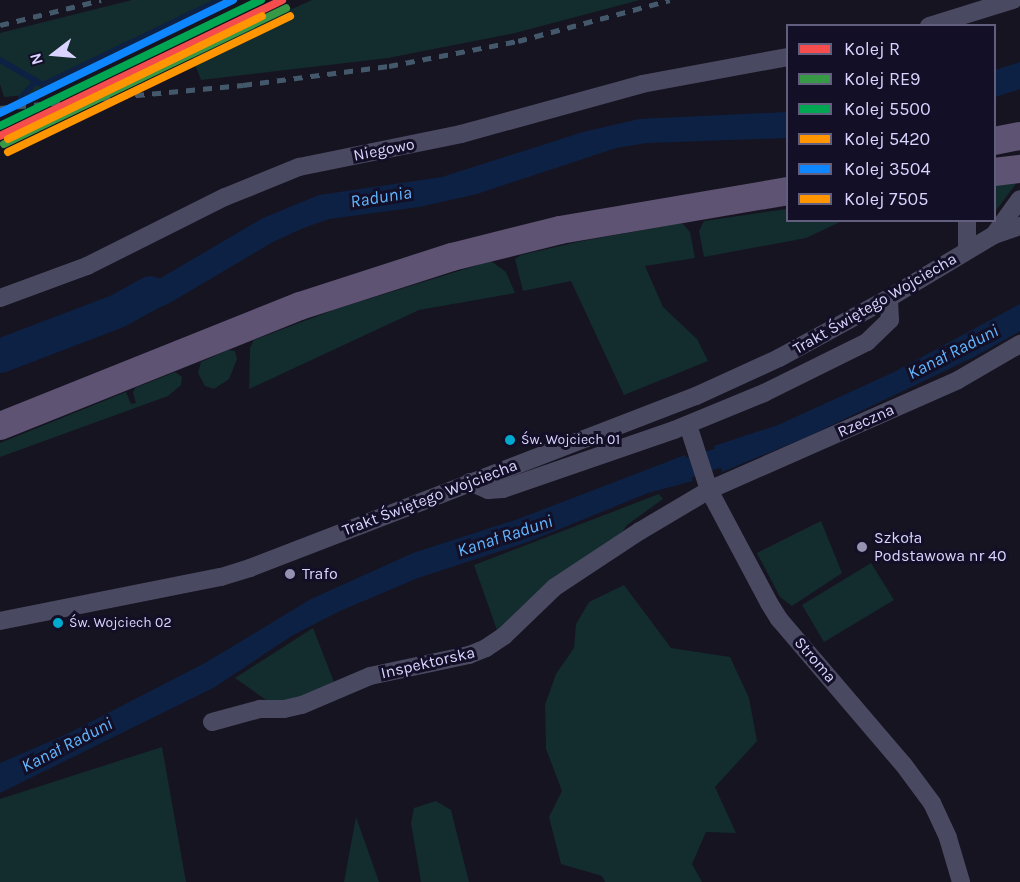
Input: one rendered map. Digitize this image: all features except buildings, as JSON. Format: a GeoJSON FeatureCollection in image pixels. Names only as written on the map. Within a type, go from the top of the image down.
{"type":"FeatureCollection","features":[{"type":"Feature","properties":{"kind":"main road"},"geometry":{"type":"LineString","coordinates":[[996,141],[1020,136]]}},
{"type":"Feature","properties":{"kind":"main road"},"geometry":{"type":"LineString","coordinates":[[996,172],[1020,169]]}},
{"type":"Feature","properties":{"kind":"main road"},"geometry":{"type":"LineString","coordinates":[[0,426],[300,306],[452,257],[560,230],[786,191]]}},
{"type":"Feature","properties":{"kind":"street"},"geometry":{"type":"LineString","coordinates":[[935,24],[1013,0]]}},
{"type":"Feature","properties":{"kind":"street","name":"Niegowo"},"geometry":{"type":"LineString","coordinates":[[0,298],[87,266],[225,196],[299,167],[461,134],[642,84],[786,57]]}},
{"type":"Feature","properties":{"kind":"street","name":"Trakt Świętego Wojciecha"},"geometry":{"type":"LineString","coordinates":[[994,235],[1020,199]]}},
{"type":"Feature","properties":{"kind":"street","name":"Trakt Świętego Wojciecha"},"geometry":{"type":"LineString","coordinates":[[968,222],[968,250]]}},
{"type":"Feature","properties":{"kind":"street","name":"Trakt Świętego Wojciecha"},"geometry":{"type":"LineString","coordinates":[[0,621],[221,577],[696,396],[779,358],[889,298],[994,235],[1020,226]]}},
{"type":"Feature","properties":{"kind":"street"},"geometry":{"type":"LineString","coordinates":[[470,482],[488,490],[503,489],[688,425],[764,393],[867,342],[890,320],[889,298]]}},
{"type":"Feature","properties":{"kind":"street","name":"Rzeczna"},"geometry":{"type":"LineString","coordinates":[[708,486],[958,380],[1020,344]]}},
{"type":"Feature","properties":{"kind":"street","name":"Stroma"},"geometry":{"type":"LineString","coordinates":[[688,425],[708,486],[779,619],[903,764],[932,803],[948,838],[961,882]]}},
{"type":"Feature","properties":{"kind":"street","name":"Inspektorska"},"geometry":{"type":"LineString","coordinates":[[212,722],[260,709],[284,709],[302,705],[370,676],[470,655],[486,648],[504,636],[555,587],[708,486]]}},
{"type":"Feature","properties":{"kind":"green space"},"geometry":{"type":"Polygon","coordinates":[[[132,0],[232,0],[38,94],[4,97],[0,84],[0,33],[132,0]]]}},
{"type":"Feature","properties":{"kind":"green space"},"geometry":{"type":"Polygon","coordinates":[[[312,0],[640,0],[515,33],[388,58],[201,80],[191,54],[312,0]]]}},
{"type":"Feature","properties":{"kind":"green space"},"geometry":{"type":"Polygon","coordinates":[[[1018,181],[996,211],[996,185],[1018,181]]]}},
{"type":"Feature","properties":{"kind":"green space"},"geometry":{"type":"Polygon","coordinates":[[[786,209],[786,222],[840,222],[806,238],[704,257],[699,231],[704,221],[786,209]]]}},
{"type":"Feature","properties":{"kind":"green space"},"geometry":{"type":"Polygon","coordinates":[[[682,223],[690,232],[695,258],[645,266],[663,307],[697,339],[708,361],[624,395],[571,281],[523,291],[515,259],[521,255],[582,241],[682,223]]]}},
{"type":"Feature","properties":{"kind":"green space"},"geometry":{"type":"Polygon","coordinates":[[[491,261],[506,272],[515,293],[419,310],[249,389],[250,348],[254,340],[336,309],[491,261]]]}},
{"type":"Feature","properties":{"kind":"green space"},"geometry":{"type":"Polygon","coordinates":[[[228,350],[235,351],[237,359],[229,379],[214,389],[205,386],[198,373],[201,362],[228,350]]]}},
{"type":"Feature","properties":{"kind":"green space"},"geometry":{"type":"Polygon","coordinates":[[[175,372],[182,377],[181,385],[168,396],[0,457],[0,443],[126,392],[131,404],[136,403],[133,393],[135,388],[175,372]]]}},
{"type":"Feature","properties":{"kind":"green space"},"geometry":{"type":"Polygon","coordinates":[[[659,494],[663,499],[627,525],[623,531],[498,633],[474,565],[659,494]]]}},
{"type":"Feature","properties":{"kind":"green space"},"geometry":{"type":"Polygon","coordinates":[[[821,521],[842,573],[792,606],[780,597],[757,553],[821,521]]]}},
{"type":"Feature","properties":{"kind":"green space"},"geometry":{"type":"Polygon","coordinates":[[[871,563],[894,600],[824,642],[802,605],[871,563]]]}},
{"type":"Feature","properties":{"kind":"green space"},"geometry":{"type":"Polygon","coordinates":[[[624,585],[671,648],[730,657],[749,698],[757,741],[715,787],[736,833],[706,832],[692,864],[702,882],[605,882],[602,876],[561,864],[549,817],[562,791],[546,749],[545,705],[556,674],[574,648],[576,624],[589,602],[624,585]]]}},
{"type":"Feature","properties":{"kind":"green space"},"geometry":{"type":"Polygon","coordinates":[[[313,628],[334,682],[305,697],[269,702],[235,678],[313,628]]]}},
{"type":"Feature","properties":{"kind":"green space"},"geometry":{"type":"Polygon","coordinates":[[[162,747],[186,882],[0,882],[0,799],[162,747]]]}},
{"type":"Feature","properties":{"kind":"green space"},"geometry":{"type":"Polygon","coordinates":[[[436,801],[451,810],[469,882],[421,882],[411,823],[414,808],[436,801]]]}},
{"type":"Feature","properties":{"kind":"green space"},"geometry":{"type":"Polygon","coordinates":[[[356,817],[379,882],[344,882],[356,817]]]}},
{"type":"Feature","properties":{"kind":"water"},"geometry":{"type":"Polygon","coordinates":[[[1020,62],[1020,89],[996,97],[996,70],[1020,62]]]}},
{"type":"Feature","properties":{"kind":"water"},"geometry":{"type":"Polygon","coordinates":[[[786,112],[786,138],[647,143],[616,148],[477,194],[419,207],[329,219],[273,242],[168,304],[112,326],[105,304],[159,279],[263,218],[319,195],[442,177],[583,132],[639,119],[786,112]]]}},
{"type":"Feature","properties":{"kind":"water"},"geometry":{"type":"Polygon","coordinates":[[[1020,304],[1020,331],[974,357],[809,436],[722,472],[714,446],[778,425],[894,372],[1020,304]]]}},
{"type":"Feature","properties":{"kind":"water"},"geometry":{"type":"Polygon","coordinates":[[[93,309],[100,331],[0,370],[0,344],[93,309]]]}},
{"type":"Feature","properties":{"kind":"water"},"geometry":{"type":"Polygon","coordinates":[[[685,455],[693,481],[648,493],[528,542],[418,578],[340,611],[293,635],[215,687],[0,793],[0,763],[67,734],[205,663],[311,599],[413,553],[518,519],[685,455]]]}},
{"type":"Feature","properties":{"kind":"waterway"},"geometry":{"type":"LineString","coordinates":[[0,60],[43,85],[220,0]]}},
{"type":"Feature","properties":{"kind":"waterway"},"geometry":{"type":"LineString","coordinates":[[21,98],[36,81]]}},
{"type":"Feature","properties":{"kind":"waterway","name":"Radunia"},"geometry":{"type":"LineString","coordinates":[[0,356],[118,311],[150,293]]}},
{"type":"Feature","properties":{"kind":"waterway","name":"Kanał Raduni"},"geometry":{"type":"LineString","coordinates":[[664,476],[742,450]]}},
{"type":"Feature","properties":{"kind":"railway"},"geometry":{"type":"LineString","coordinates":[[0,25],[101,0]]}},
{"type":"Feature","properties":{"kind":"railway"},"geometry":{"type":"LineString","coordinates":[[0,108],[243,85],[389,66],[518,41],[670,0]]}},
{"type":"Feature","properties":{"kind":"rail line","name":"3504"},"geometry":{"type":"LineString","coordinates":[[0,113],[233,0]]}},
{"type":"Feature","properties":{"kind":"rail line","name":"5500"},"geometry":{"type":"LineString","coordinates":[[0,126],[261,0]]}},
{"type":"Feature","properties":{"kind":"rail line","name":"R"},"geometry":{"type":"LineString","coordinates":[[0,136],[282,0]]}},
{"type":"Feature","properties":{"kind":"rail line","name":"RE9"},"geometry":{"type":"LineString","coordinates":[[4,144],[286,8]]}},
{"type":"Feature","properties":{"kind":"rail line","name":"7505"},"geometry":{"type":"LineString","coordinates":[[8,139],[262,16]]}},
{"type":"Feature","properties":{"kind":"rail line","name":"5420"},"geometry":{"type":"LineString","coordinates":[[8,152],[290,16]]}},
{"type":"Feature","properties":{"kind":"place","name":"Św. Wojciech 01"},"geometry":{"type":"Point","coordinates":[510,440]}},
{"type":"Feature","properties":{"kind":"place","name":"Szkoła Podstawowa nr 40"},"geometry":{"type":"Point","coordinates":[862,547]}},
{"type":"Feature","properties":{"kind":"place","name":"Trafo"},"geometry":{"type":"Point","coordinates":[290,574]}},
{"type":"Feature","properties":{"kind":"place","name":"Św. Wojciech 02"},"geometry":{"type":"Point","coordinates":[58,623]}}]}
